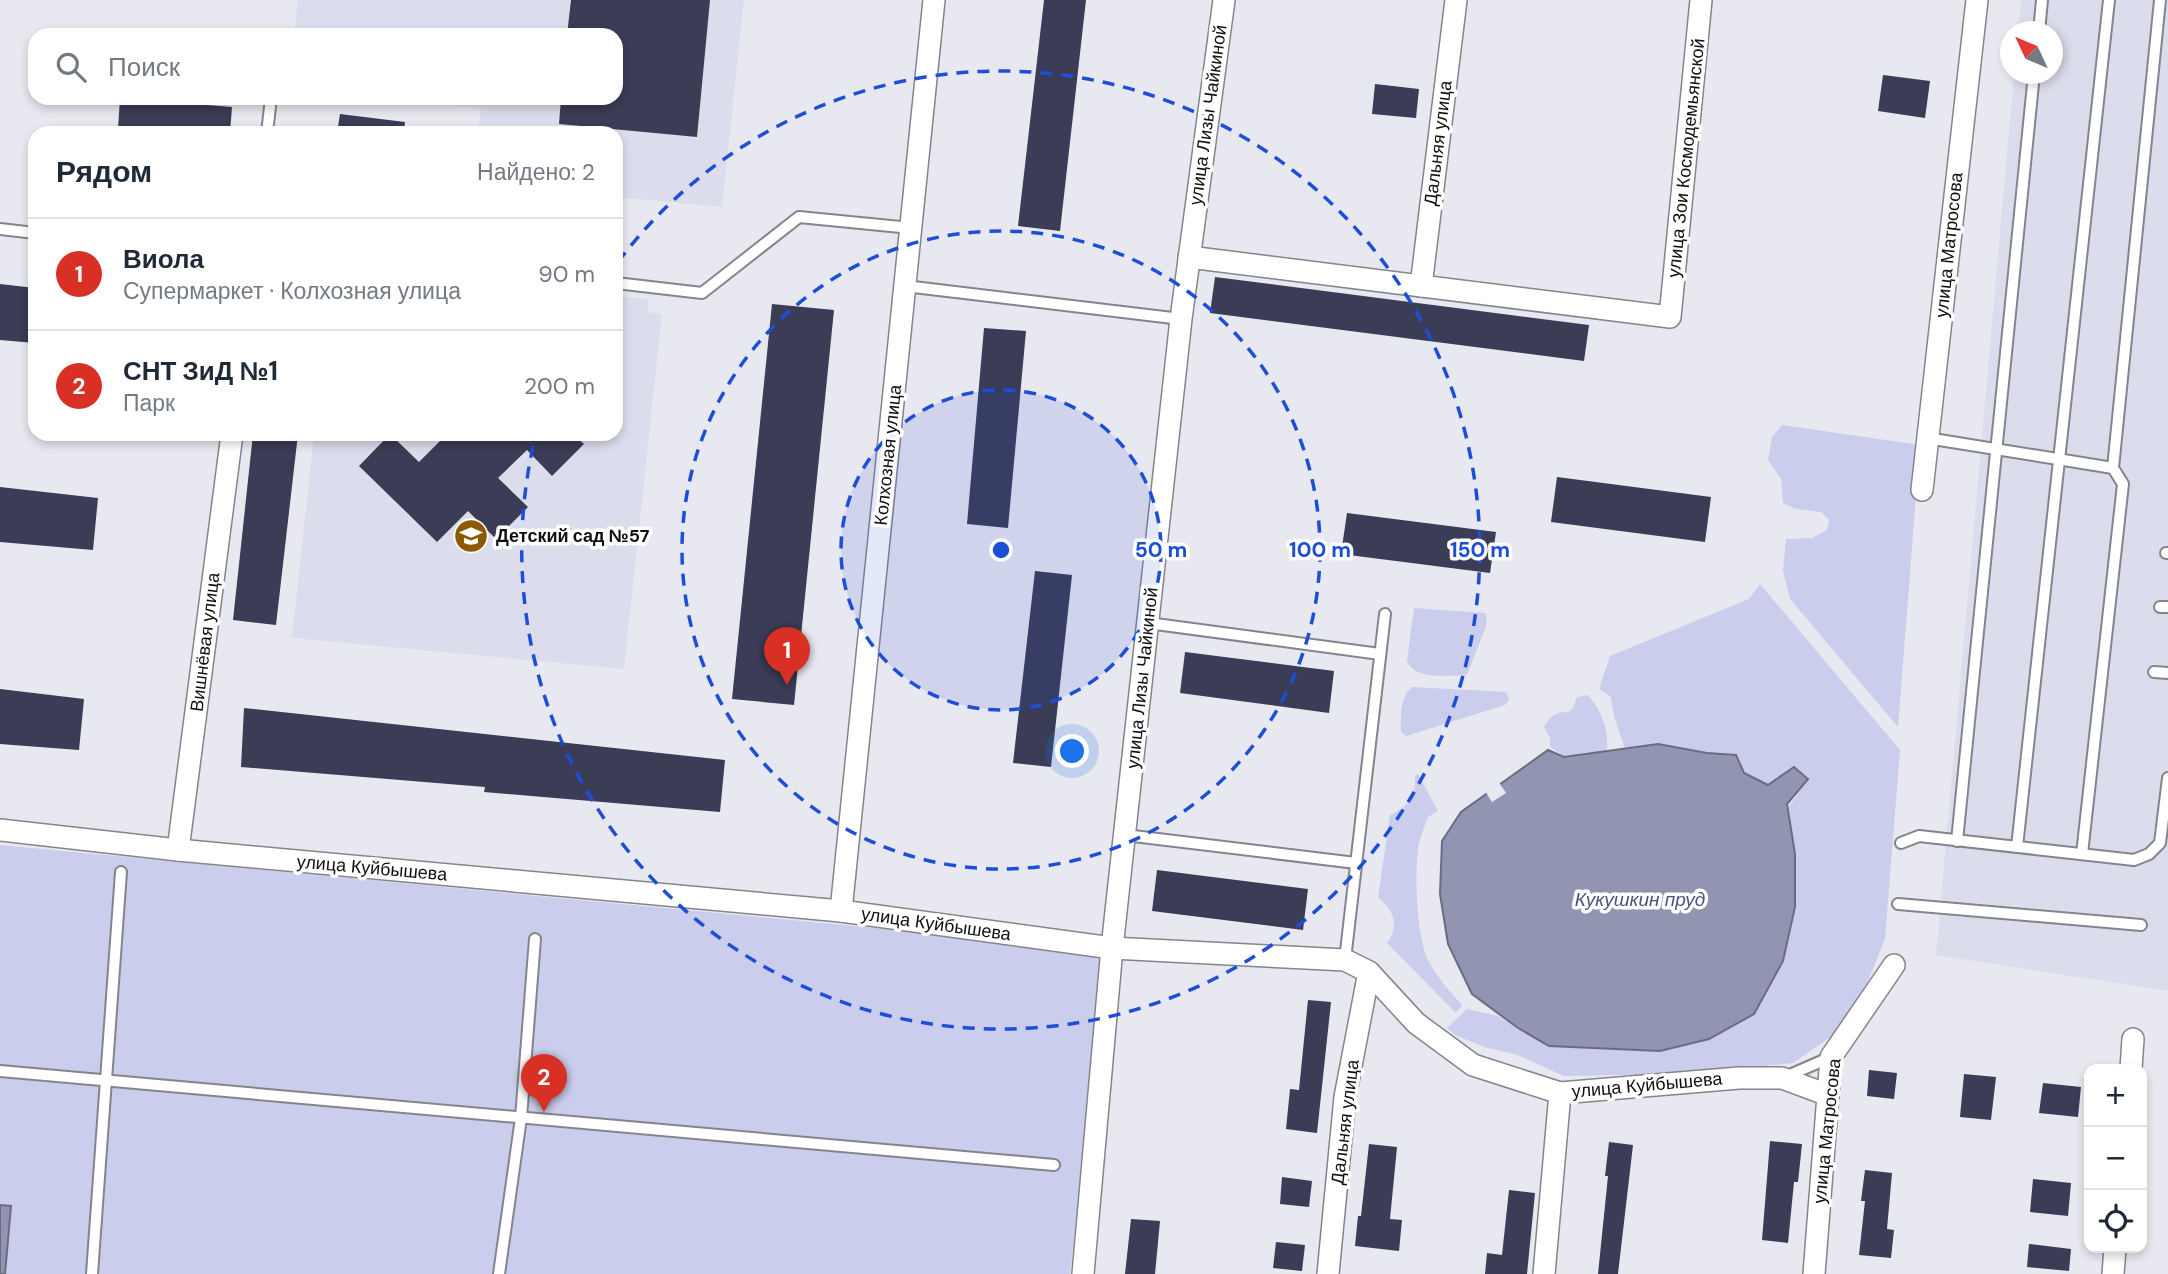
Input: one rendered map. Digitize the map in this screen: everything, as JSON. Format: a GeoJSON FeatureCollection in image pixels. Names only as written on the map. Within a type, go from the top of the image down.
{"type":"FeatureCollection","features":[{"type":"Feature","properties":{"kind":"street","name":"Колхозная улица"},"geometry":{"type":"LineString","coordinates":[[841,911],[934,0]]}},
{"type":"Feature","properties":{"kind":"street","name":"улица Лизы Чайкиной"},"geometry":{"type":"LineString","coordinates":[[1083,1274],[1112,948],[1181,319],[1224,0]]}},
{"type":"Feature","properties":{"kind":"street","name":"Дальняя улица"},"geometry":{"type":"LineString","coordinates":[[1421,286],[1456,0]]}},
{"type":"Feature","properties":{"kind":"street","name":"улица Зои Космодемьянской"},"geometry":{"type":"LineString","coordinates":[[1421,286],[1670,317],[1701,0]]}},
{"type":"Feature","properties":{"kind":"street","name":"улица Матросова"},"geometry":{"type":"LineString","coordinates":[[1922,490],[1977,0]]}},
{"type":"Feature","properties":{"kind":"street"},"geometry":{"type":"LineString","coordinates":[[1189,257],[1421,286]]}},
{"type":"Feature","properties":{"kind":"street","name":"Вишнёвая улица"},"geometry":{"type":"LineString","coordinates":[[178,850],[231,441]]}},
{"type":"Feature","properties":{"kind":"street","name":"улица Куйбышева"},"geometry":{"type":"LineString","coordinates":[[0,830],[178,850],[841,911],[1112,948],[1345,960],[1369,972],[1416,1023],[1473,1065],[1560,1093],[1739,1078],[1782,1078],[1828,1095]]}},
{"type":"Feature","properties":{"kind":"street","name":"улица Матросова"},"geometry":{"type":"LineString","coordinates":[[1814,1274],[1831,1057],[1894,965]]}},
{"type":"Feature","properties":{"kind":"street","name":"Дальняя улица"},"geometry":{"type":"LineString","coordinates":[[1328,1274],[1345,1097],[1369,972]]}},
{"type":"Feature","properties":{"kind":"street"},"geometry":{"type":"LineString","coordinates":[[2130,1064],[2133,1039]]}},
{"type":"Feature","properties":{"kind":"street"},"geometry":{"type":"LineString","coordinates":[[1544,1274],[1560,1093]]}},
{"type":"Feature","properties":{"kind":"street"},"geometry":{"type":"LineString","coordinates":[[2113,1274],[2115,1253]]}},
{"type":"Feature","properties":{"kind":"lane"},"geometry":{"type":"LineString","coordinates":[[2040,21],[2042,0]]}},
{"type":"Feature","properties":{"kind":"lane"},"geometry":{"type":"LineString","coordinates":[[2017,847],[2109,0]]}},
{"type":"Feature","properties":{"kind":"lane"},"geometry":{"type":"LineString","coordinates":[[2082,854],[2123,484],[2113,468],[2160,0]]}},
{"type":"Feature","properties":{"kind":"lane"},"geometry":{"type":"LineString","coordinates":[[1957,841],[2033,84]]}},
{"type":"Feature","properties":{"kind":"lane"},"geometry":{"type":"LineString","coordinates":[[269,126],[270,105]]}},
{"type":"Feature","properties":{"kind":"lane"},"geometry":{"type":"LineString","coordinates":[[623,284],[702,293],[799,217],[911,228]]}},
{"type":"Feature","properties":{"kind":"lane"},"geometry":{"type":"LineString","coordinates":[[0,229],[28,232]]}},
{"type":"Feature","properties":{"kind":"lane"},"geometry":{"type":"LineString","coordinates":[[905,286],[1181,319]]}},
{"type":"Feature","properties":{"kind":"lane"},"geometry":{"type":"LineString","coordinates":[[1927,438],[2113,468]]}},
{"type":"Feature","properties":{"kind":"lane"},"geometry":{"type":"LineString","coordinates":[[1345,960],[1385,614]]}},
{"type":"Feature","properties":{"kind":"lane"},"geometry":{"type":"LineString","coordinates":[[1148,623],[1380,654]]}},
{"type":"Feature","properties":{"kind":"lane"},"geometry":{"type":"LineString","coordinates":[[2154,672],[2168,673]]}},
{"type":"Feature","properties":{"kind":"lane"},"geometry":{"type":"LineString","coordinates":[[1901,843],[1919,836],[2134,860],[2149,854],[2160,843],[2168,778]]}},
{"type":"Feature","properties":{"kind":"lane"},"geometry":{"type":"LineString","coordinates":[[1125,835],[1356,863]]}},
{"type":"Feature","properties":{"kind":"lane"},"geometry":{"type":"LineString","coordinates":[[92,1274],[121,872]]}},
{"type":"Feature","properties":{"kind":"lane"},"geometry":{"type":"LineString","coordinates":[[1898,904],[2141,925]]}},
{"type":"Feature","properties":{"kind":"lane"},"geometry":{"type":"LineString","coordinates":[[499,1274],[521,1118],[535,939]]}},
{"type":"Feature","properties":{"kind":"lane"},"geometry":{"type":"LineString","coordinates":[[1782,1078],[1831,1057]]}},
{"type":"Feature","properties":{"kind":"lane"},"geometry":{"type":"LineString","coordinates":[[0,1071],[1054,1166]]}},
{"type":"Feature","properties":{"kind":"shaded area"},"geometry":{"type":"Polygon","coordinates":[[[298,0],[744,0],[722,207],[623,198],[623,126],[479,126],[481,108],[449,105],[623,105],[623,28],[295,28],[298,0]]]}},
{"type":"Feature","properties":{"kind":"shaded area"},"geometry":{"type":"Polygon","coordinates":[[[2021,0],[2168,0],[2168,991],[1936,955],[2013,84],[2063,84],[2063,21],[2019,21],[2021,0]]]}},
{"type":"Feature","properties":{"kind":"shaded area","name":"Детский сад №57"},"geometry":{"type":"Polygon","coordinates":[[[623,297],[649,299],[647,312],[662,314],[624,669],[292,638],[313,441],[623,441],[623,297]]]}},
{"type":"Feature","properties":{"kind":"shaded area"},"geometry":{"type":"Polygon","coordinates":[[[1782,425],[1920,445],[1898,727],[1790,599],[1783,571],[1786,539],[1812,538],[1827,530],[1829,520],[1821,512],[1796,509],[1783,503],[1781,479],[1768,460],[1772,437],[1782,425]]]}},
{"type":"Feature","properties":{"kind":"shaded area"},"geometry":{"type":"Polygon","coordinates":[[[1760,584],[1900,750],[1885,939],[1868,981],[1833,1035],[1793,1063],[1688,1074],[1564,1076],[1518,1055],[1485,1047],[1457,1036],[1447,1028],[1467,1009],[1498,1016],[1516,1026],[1754,1014],[1784,960],[1795,907],[1795,854],[1788,808],[1808,779],[1794,767],[1768,785],[1744,773],[1736,755],[1658,744],[1625,749],[1611,697],[1599,689],[1610,656],[1749,599],[1760,584]]]}},
{"type":"Feature","properties":{"kind":"shaded area"},"geometry":{"type":"Polygon","coordinates":[[[1414,608],[1485,613],[1485,629],[1467,675],[1434,676],[1418,672],[1411,667],[1407,661],[1414,608]]]}},
{"type":"Feature","properties":{"kind":"shaded area"},"geometry":{"type":"Polygon","coordinates":[[[1412,687],[1506,692],[1509,699],[1505,705],[1406,736],[1401,732],[1402,708],[1405,696],[1412,687]]]}},
{"type":"Feature","properties":{"kind":"shaded area"},"geometry":{"type":"Polygon","coordinates":[[[1588,695],[1604,721],[1607,751],[1564,757],[1550,746],[1550,738],[1544,727],[1553,715],[1568,712],[1573,708],[1577,697],[1588,695]]]}},
{"type":"Feature","properties":{"kind":"shaded area"},"geometry":{"type":"Polygon","coordinates":[[[1418,774],[1438,811],[1428,817],[1417,855],[1421,937],[1429,962],[1444,985],[1462,1005],[1456,1013],[1387,943],[1393,931],[1393,919],[1388,907],[1378,898],[1390,815],[1410,800],[1415,776],[1418,774]]]}},
{"type":"Feature","properties":{"kind":"shaded area"},"geometry":{"type":"Polygon","coordinates":[[[0,845],[1108,950],[1070,1274],[0,1274],[0,845]]]}},
{"type":"Feature","properties":{"kind":"water","name":"Кукушкин пруд"},"geometry":{"type":"Polygon","coordinates":[[[1658,744],[1736,755],[1744,773],[1768,785],[1794,767],[1808,779],[1787,804],[1795,854],[1795,907],[1783,961],[1754,1014],[1709,1039],[1660,1051],[1549,1046],[1518,1028],[1472,994],[1448,944],[1440,894],[1442,841],[1461,812],[1548,750],[1564,757],[1658,744]]]}},
{"type":"Feature","properties":{"kind":"water"},"geometry":{"type":"Polygon","coordinates":[[[0,1205],[11,1206],[5,1274],[0,1274],[0,1205]]]}},
{"type":"Feature","properties":{"kind":"pier"},"geometry":{"type":"Polygon","coordinates":[[[1498,781],[1506,793],[1492,802],[1485,791],[1498,781]]]}},
{"type":"Feature","properties":{"kind":"building"},"geometry":{"type":"Polygon","coordinates":[[[571,0],[710,0],[697,137],[623,130],[623,126],[559,124],[560,105],[623,105],[623,28],[568,28],[571,0]]]}},
{"type":"Feature","properties":{"kind":"building"},"geometry":{"type":"Polygon","coordinates":[[[1044,0],[1086,0],[1060,231],[1018,226],[1044,0]]]}},
{"type":"Feature","properties":{"kind":"building"},"geometry":{"type":"Polygon","coordinates":[[[1883,75],[1930,81],[1925,118],[1878,111],[1883,75]]]}},
{"type":"Feature","properties":{"kind":"building"},"geometry":{"type":"Polygon","coordinates":[[[1375,84],[1419,89],[1416,118],[1372,114],[1375,84]]]}},
{"type":"Feature","properties":{"kind":"building"},"geometry":{"type":"Polygon","coordinates":[[[120,105],[232,107],[231,126],[118,126],[120,105]]]}},
{"type":"Feature","properties":{"kind":"building"},"geometry":{"type":"Polygon","coordinates":[[[340,114],[405,122],[405,126],[338,126],[340,114]]]}},
{"type":"Feature","properties":{"kind":"building"},"geometry":{"type":"Polygon","coordinates":[[[1215,277],[1589,325],[1584,361],[1210,313],[1215,277]]]}},
{"type":"Feature","properties":{"kind":"building"},"geometry":{"type":"Polygon","coordinates":[[[0,284],[28,287],[28,342],[0,340],[0,284]]]}},
{"type":"Feature","properties":{"kind":"building"},"geometry":{"type":"Polygon","coordinates":[[[772,304],[834,310],[794,705],[732,699],[772,304]]]}},
{"type":"Feature","properties":{"kind":"building"},"geometry":{"type":"Polygon","coordinates":[[[984,328],[1026,331],[1008,528],[967,524],[984,328]]]}},
{"type":"Feature","properties":{"kind":"building"},"geometry":{"type":"Polygon","coordinates":[[[252,441],[297,441],[276,625],[233,620],[252,441]]]}},
{"type":"Feature","properties":{"kind":"building"},"geometry":{"type":"Polygon","coordinates":[[[383,441],[397,441],[419,462],[440,441],[581,441],[584,444],[552,476],[527,450],[498,478],[528,507],[496,539],[468,511],[437,542],[359,466],[383,441]]]}},
{"type":"Feature","properties":{"kind":"building"},"geometry":{"type":"Polygon","coordinates":[[[1557,477],[1711,497],[1705,542],[1551,522],[1557,477]]]}},
{"type":"Feature","properties":{"kind":"building"},"geometry":{"type":"Polygon","coordinates":[[[0,487],[98,498],[93,550],[0,542],[0,487]]]}},
{"type":"Feature","properties":{"kind":"building"},"geometry":{"type":"Polygon","coordinates":[[[1347,513],[1496,532],[1490,573],[1341,554],[1347,513]]]}},
{"type":"Feature","properties":{"kind":"building"},"geometry":{"type":"Polygon","coordinates":[[[1035,571],[1072,575],[1051,767],[1013,763],[1035,571]]]}},
{"type":"Feature","properties":{"kind":"building"},"geometry":{"type":"Polygon","coordinates":[[[1185,652],[1334,671],[1329,713],[1180,693],[1185,652]]]}},
{"type":"Feature","properties":{"kind":"building"},"geometry":{"type":"Polygon","coordinates":[[[0,689],[84,699],[79,750],[0,744],[0,689]]]}},
{"type":"Feature","properties":{"kind":"building"},"geometry":{"type":"Polygon","coordinates":[[[244,708],[725,760],[720,812],[484,792],[485,787],[241,767],[244,708]]]}},
{"type":"Feature","properties":{"kind":"building"},"geometry":{"type":"Polygon","coordinates":[[[1157,870],[1308,889],[1303,930],[1152,911],[1157,870]]]}},
{"type":"Feature","properties":{"kind":"building"},"geometry":{"type":"Polygon","coordinates":[[[1308,1000],[1331,1002],[1317,1133],[1286,1129],[1290,1089],[1299,1090],[1308,1000]]]}},
{"type":"Feature","properties":{"kind":"building"},"geometry":{"type":"Polygon","coordinates":[[[1869,1070],[1897,1073],[1894,1099],[1867,1096],[1869,1070]]]}},
{"type":"Feature","properties":{"kind":"building"},"geometry":{"type":"Polygon","coordinates":[[[1964,1074],[1996,1077],[1991,1120],[1960,1117],[1964,1074]]]}},
{"type":"Feature","properties":{"kind":"building"},"geometry":{"type":"Polygon","coordinates":[[[2043,1083],[2081,1087],[2078,1117],[2039,1113],[2043,1083]]]}},
{"type":"Feature","properties":{"kind":"building"},"geometry":{"type":"Polygon","coordinates":[[[1770,1141],[1802,1144],[1798,1182],[1794,1182],[1788,1243],[1762,1240],[1770,1141]]]}},
{"type":"Feature","properties":{"kind":"building"},"geometry":{"type":"Polygon","coordinates":[[[1609,1142],[1633,1145],[1618,1274],[1598,1274],[1608,1176],[1605,1176],[1609,1142]]]}},
{"type":"Feature","properties":{"kind":"building"},"geometry":{"type":"Polygon","coordinates":[[[1369,1144],[1397,1147],[1390,1219],[1402,1220],[1399,1251],[1355,1246],[1369,1144]]]}},
{"type":"Feature","properties":{"kind":"building"},"geometry":{"type":"Polygon","coordinates":[[[1865,1170],[1892,1173],[1887,1229],[1894,1230],[1891,1258],[1859,1255],[1865,1201],[1861,1201],[1865,1170]]]}},
{"type":"Feature","properties":{"kind":"building"},"geometry":{"type":"Polygon","coordinates":[[[1282,1177],[1312,1181],[1309,1207],[1280,1204],[1282,1177]]]}},
{"type":"Feature","properties":{"kind":"building"},"geometry":{"type":"Polygon","coordinates":[[[2033,1179],[2071,1183],[2068,1216],[2030,1212],[2033,1179]]]}},
{"type":"Feature","properties":{"kind":"building"},"geometry":{"type":"Polygon","coordinates":[[[1509,1190],[1535,1193],[1527,1274],[1485,1274],[1487,1253],[1502,1255],[1509,1190]]]}},
{"type":"Feature","properties":{"kind":"building"},"geometry":{"type":"Polygon","coordinates":[[[1131,1219],[1160,1221],[1155,1274],[1125,1274],[1131,1219]]]}},
{"type":"Feature","properties":{"kind":"building"},"geometry":{"type":"Polygon","coordinates":[[[1276,1242],[1305,1245],[1302,1271],[1273,1268],[1276,1242]]]}},
{"type":"Feature","properties":{"kind":"building"},"geometry":{"type":"Polygon","coordinates":[[[2029,1244],[2071,1249],[2069,1271],[2027,1267],[2029,1244]]]}},
{"type":"Feature","properties":{"kind":"place","name":"Детский сад №57"},"geometry":{"type":"Point","coordinates":[471,536]}},
{"type":"Feature","properties":{"kind":"place","name":"Виола"},"geometry":{"type":"Point","coordinates":[787,685]}},
{"type":"Feature","properties":{"kind":"place","name":"СНТ ЗиД №1"},"geometry":{"type":"Point","coordinates":[544,1112]}}]}
